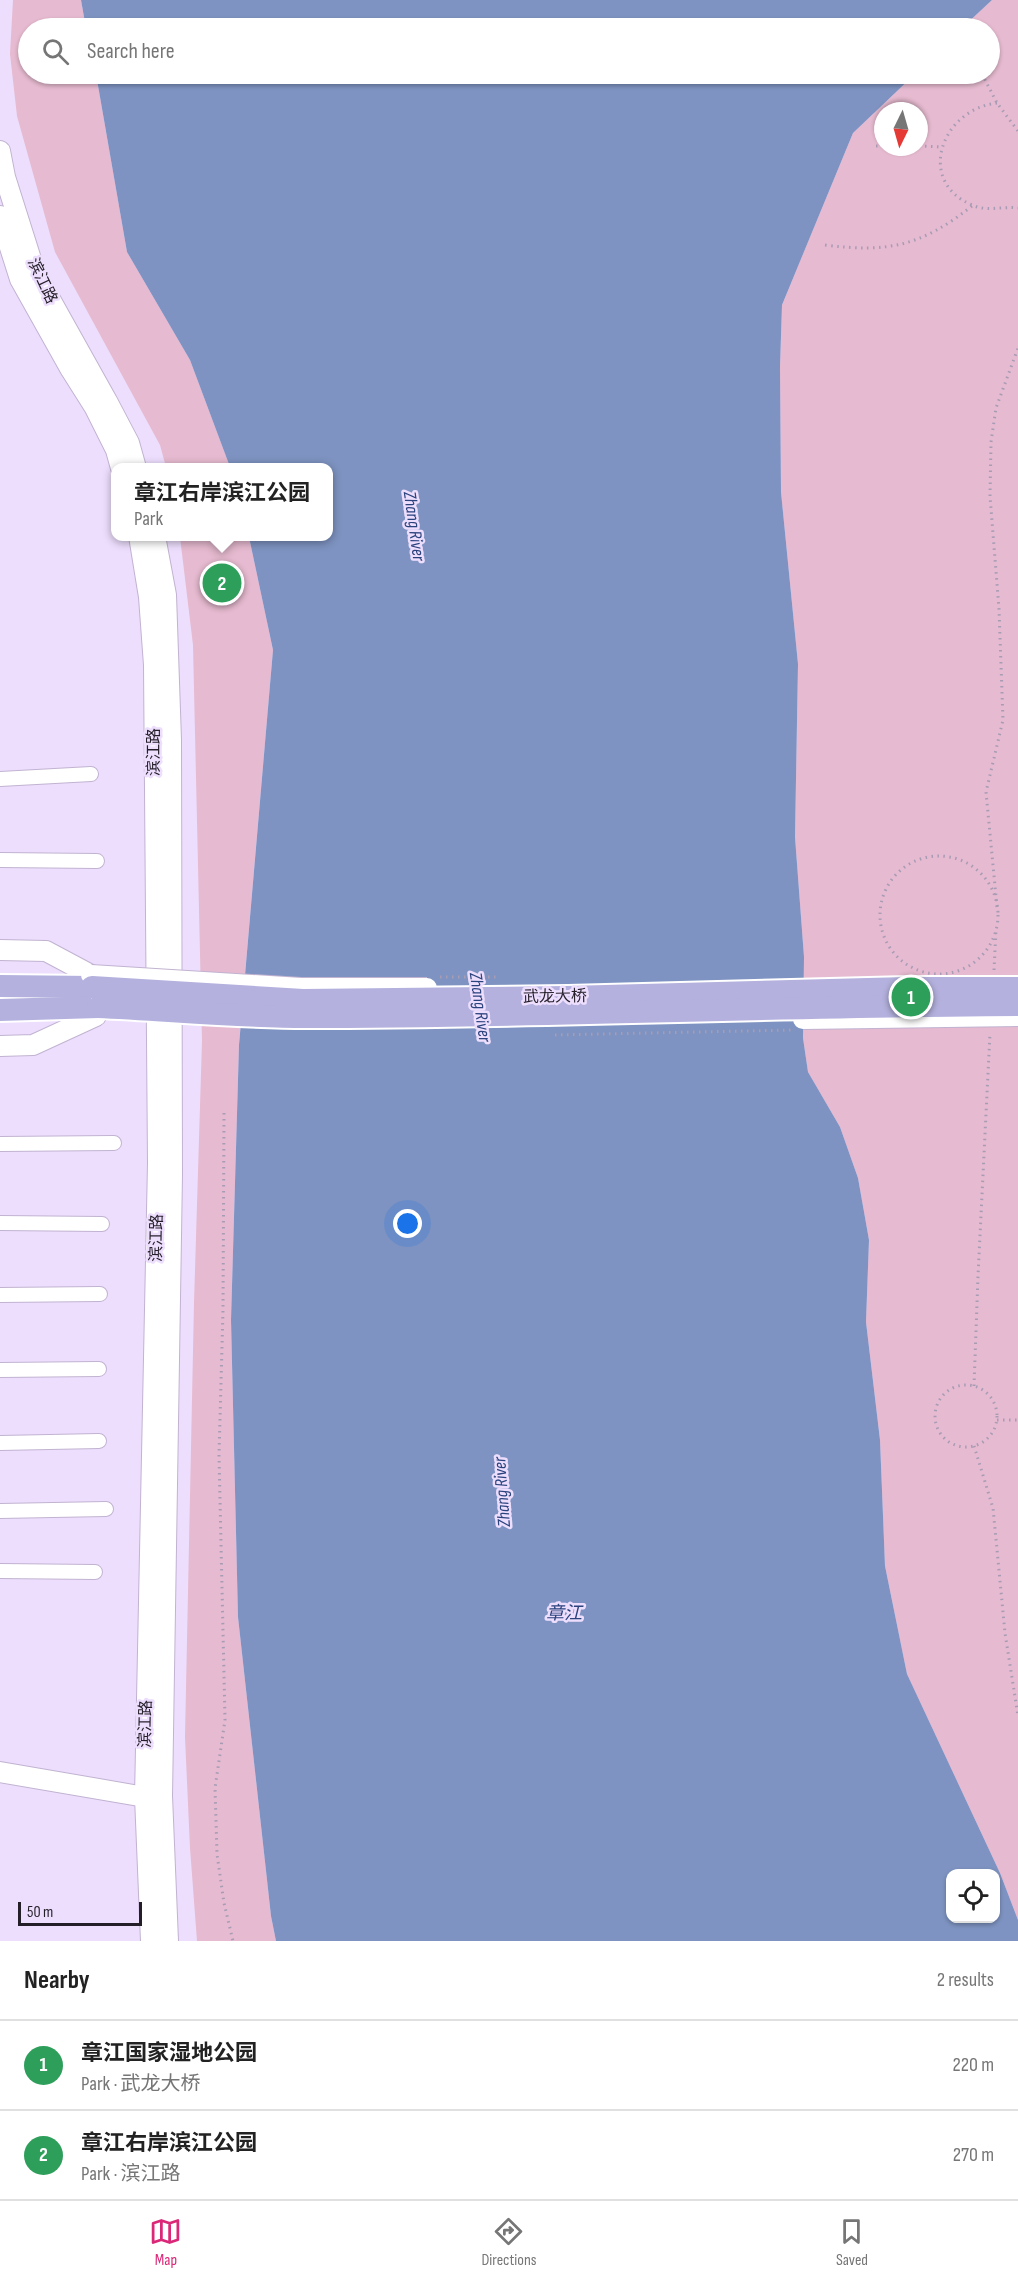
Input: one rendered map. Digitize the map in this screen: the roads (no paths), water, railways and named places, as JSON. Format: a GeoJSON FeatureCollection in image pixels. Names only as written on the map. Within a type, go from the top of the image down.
{"type":"FeatureCollection","features":[{"type":"Feature","properties":{"kind":"main road","name":"滨江路"},"geometry":{"type":"LineString","coordinates":[[0,151],[5,177],[35,272],[129,443],[135,463]]}},
{"type":"Feature","properties":{"kind":"main road","name":"滨江路"},"geometry":{"type":"LineString","coordinates":[[0,216],[20,279],[70,370],[95,408],[116,450],[120,463]]}},
{"type":"Feature","properties":{"kind":"main road","name":"滨江路"},"geometry":{"type":"LineString","coordinates":[[140,541],[149,597],[154,665],[158,1164],[145,1797],[151,1941]]}},
{"type":"Feature","properties":{"kind":"main road","name":"滨江路"},"geometry":{"type":"LineString","coordinates":[[157,541],[166,595],[171,740],[172,1174],[162,1796],[168,1941]]}},
{"type":"Feature","properties":{"kind":"main road"},"geometry":{"type":"LineString","coordinates":[[0,950],[46,951],[94,996]]}},
{"type":"Feature","properties":{"kind":"main road"},"geometry":{"type":"LineString","coordinates":[[0,1010],[94,996],[301,988],[567,988],[1018,980]]}},
{"type":"Feature","properties":{"kind":"main road"},"geometry":{"type":"LineString","coordinates":[[0,986],[94,996],[306,1026],[1018,1016]]}},
{"type":"Feature","properties":{"kind":"main road","name":"武龙大桥"},"geometry":{"type":"LineString","coordinates":[[94,996],[303,1000],[1018,988]]}},
{"type":"Feature","properties":{"kind":"main road"},"geometry":{"type":"LineString","coordinates":[[0,1046],[33,1045],[94,996]]}},
{"type":"Feature","properties":{"kind":"main road","name":"武龙大桥"},"geometry":{"type":"LineString","coordinates":[[94,996],[314,1017],[1018,1005]]}},
{"type":"Feature","properties":{"kind":"main road"},"geometry":{"type":"LineString","coordinates":[[0,1772],[145,1797]]}},
{"type":"Feature","properties":{"kind":"street"},"geometry":{"type":"LineString","coordinates":[[0,778],[91,774]]}},
{"type":"Feature","properties":{"kind":"street"},"geometry":{"type":"LineString","coordinates":[[0,860],[97,861]]}},
{"type":"Feature","properties":{"kind":"street"},"geometry":{"type":"LineString","coordinates":[[0,1144],[114,1143]]}},
{"type":"Feature","properties":{"kind":"street"},"geometry":{"type":"LineString","coordinates":[[0,1223],[102,1224]]}},
{"type":"Feature","properties":{"kind":"street"},"geometry":{"type":"LineString","coordinates":[[0,1295],[100,1294]]}},
{"type":"Feature","properties":{"kind":"street"},"geometry":{"type":"LineString","coordinates":[[0,1370],[99,1370]]}},
{"type":"Feature","properties":{"kind":"street"},"geometry":{"type":"LineString","coordinates":[[0,1443],[99,1441]]}},
{"type":"Feature","properties":{"kind":"street"},"geometry":{"type":"LineString","coordinates":[[0,1511],[106,1509]]}},
{"type":"Feature","properties":{"kind":"street"},"geometry":{"type":"LineString","coordinates":[[0,1571],[95,1572]]}},
{"type":"Feature","properties":{"kind":"water"},"geometry":{"type":"Polygon","coordinates":[[[81,0],[992,0],[973,18],[84,18],[81,0]]]}},
{"type":"Feature","properties":{"kind":"water","name":"章江"},"geometry":{"type":"Polygon","coordinates":[[[98,84],[904,84],[886,102],[874,102],[874,113],[853,133],[782,305],[781,492],[798,664],[795,837],[804,957],[803,1038],[808,1072],[840,1127],[858,1178],[869,1240],[866,1322],[880,1440],[885,1566],[907,1674],[998,1869],[946,1869],[946,1923],[1000,1923],[1000,1873],[1018,1920],[1018,1941],[276,1941],[271,1916],[238,1617],[231,1320],[239,1045],[273,650],[250,541],[333,541],[333,463],[229,463],[190,360],[127,252],[98,84]]]}},
{"type":"Feature","properties":{"kind":"place","name":"章江右岸滨江公园"},"geometry":{"type":"Point","coordinates":[222,583]}},
{"type":"Feature","properties":{"kind":"place","name":"章江国家湿地公园"},"geometry":{"type":"Point","coordinates":[911,997]}},
{"type":"Feature","properties":{"kind":"water label","name":"Zhang River"},"geometry":{"type":"Point","coordinates":[414,526]}},
{"type":"Feature","properties":{"kind":"water label","name":"Zhang River"},"geometry":{"type":"Point","coordinates":[480,1007]}},
{"type":"Feature","properties":{"kind":"water label","name":"Zhang River"},"geometry":{"type":"Point","coordinates":[502,1492]}}]}
